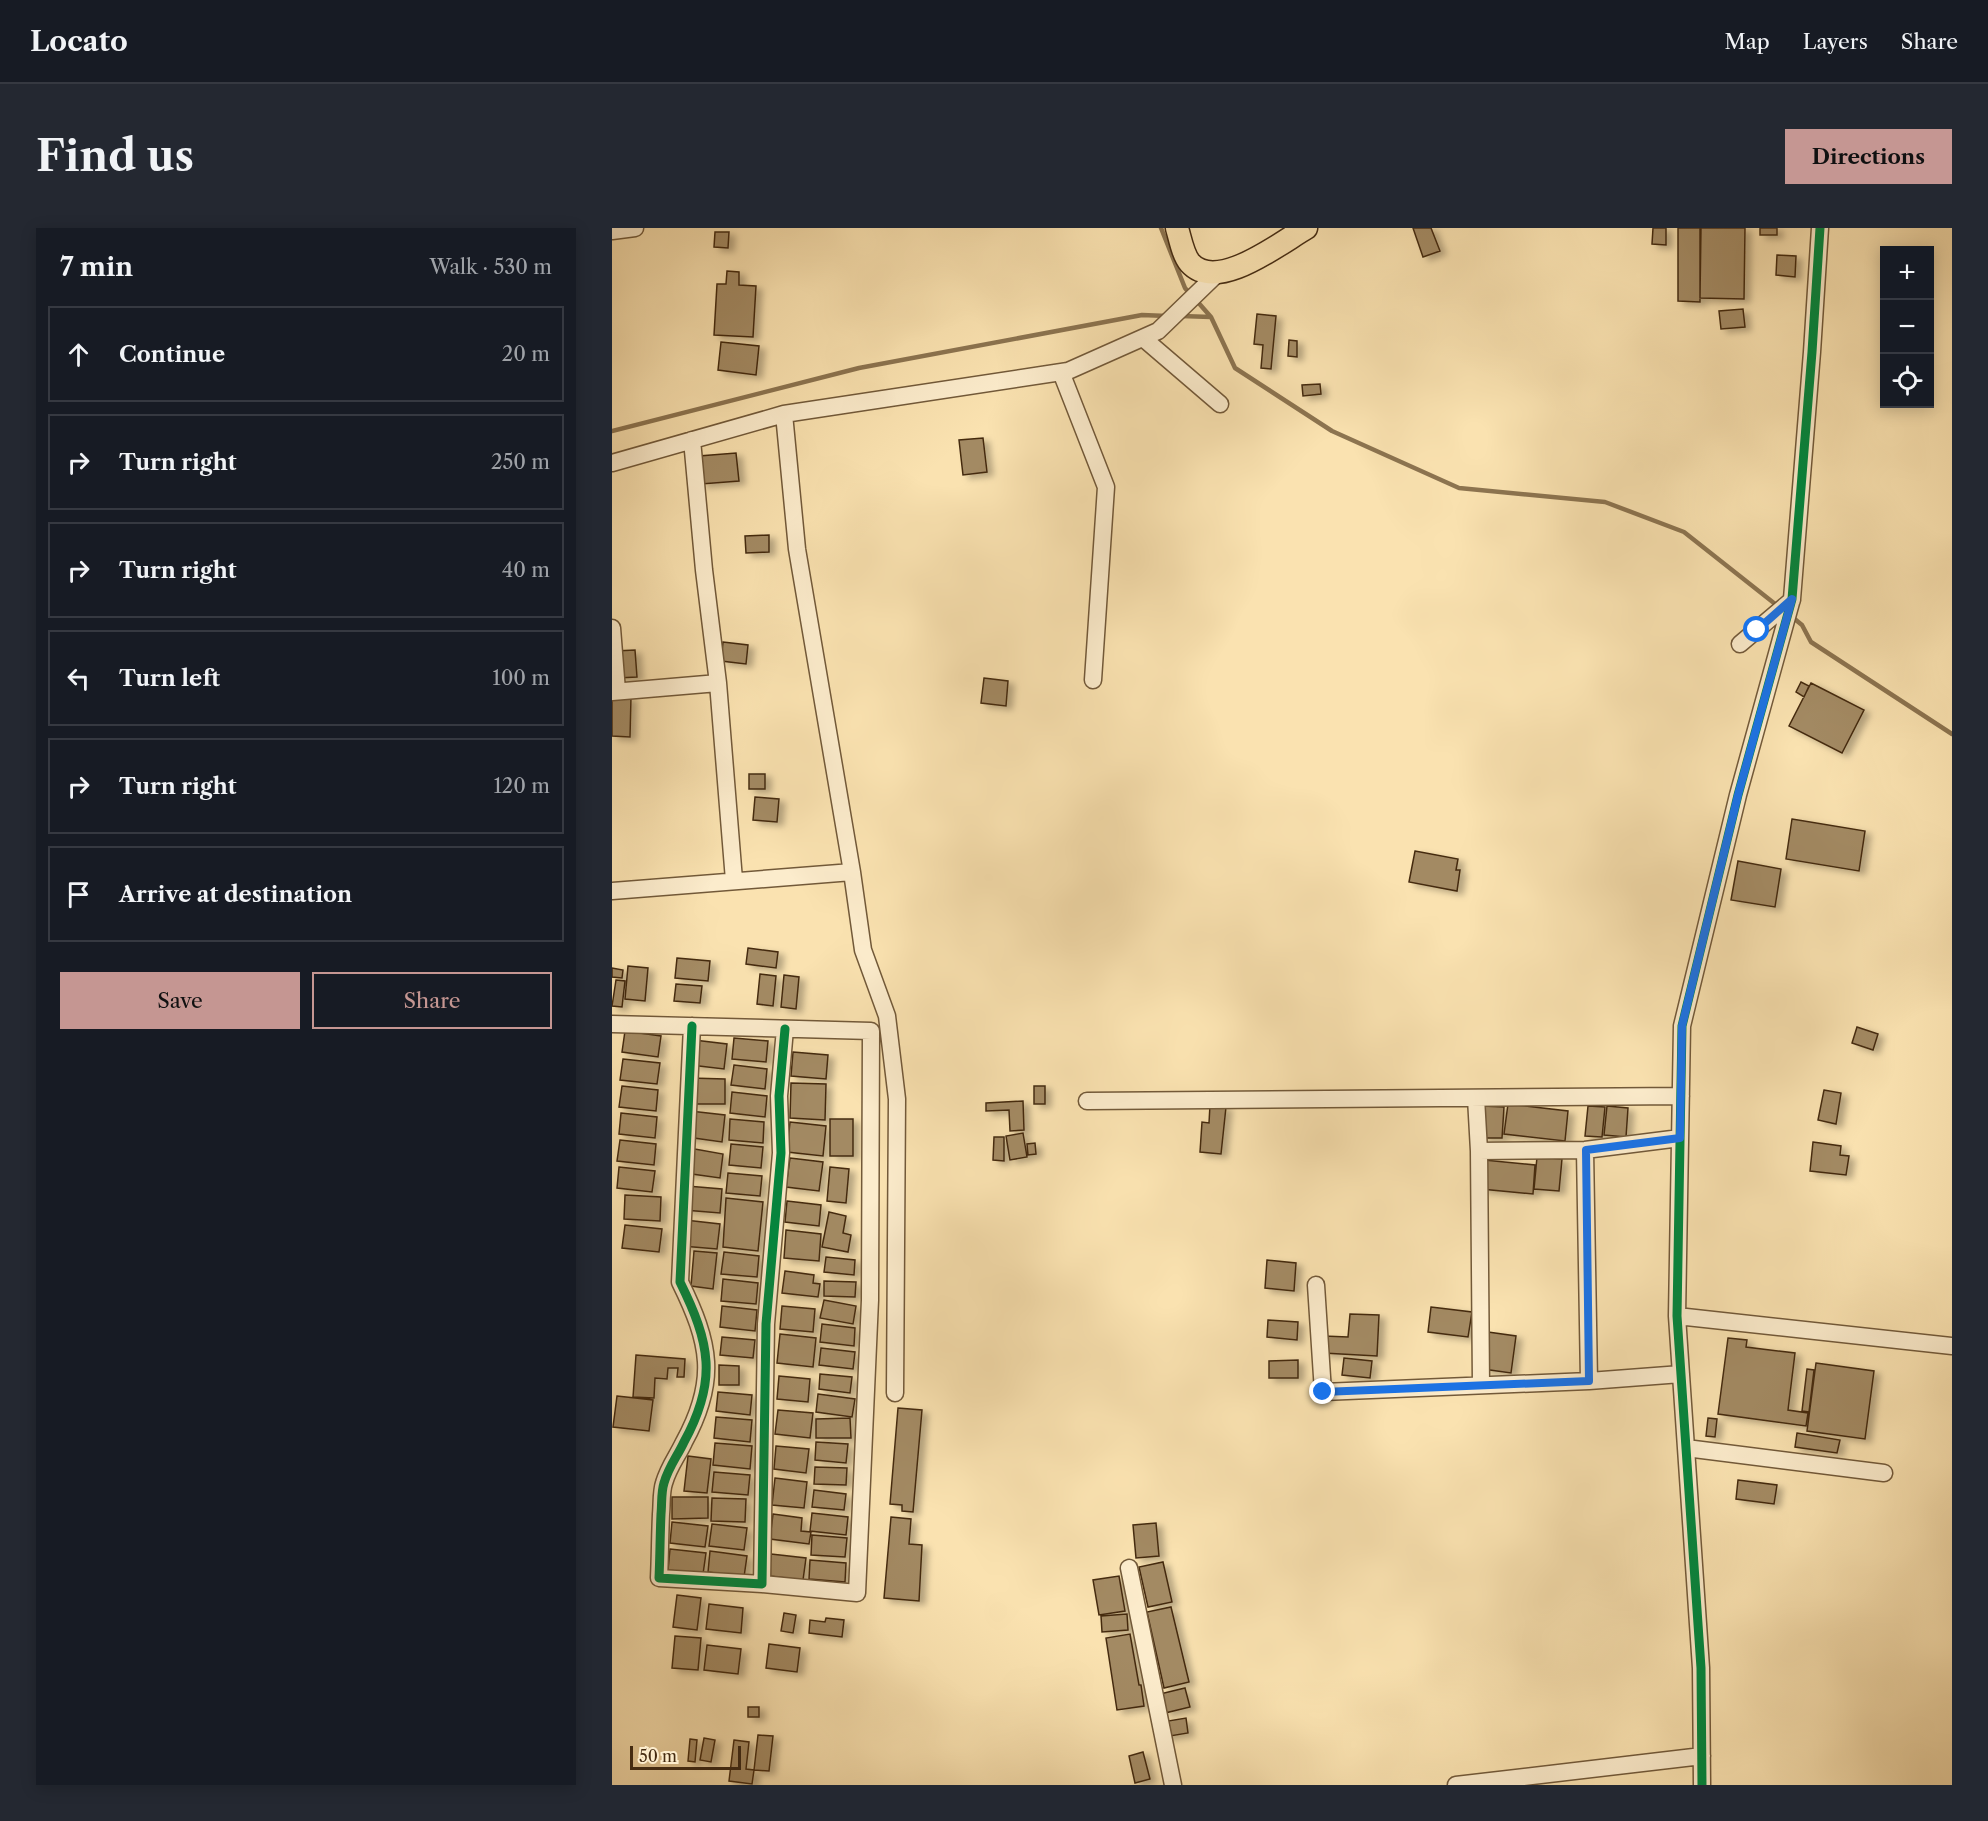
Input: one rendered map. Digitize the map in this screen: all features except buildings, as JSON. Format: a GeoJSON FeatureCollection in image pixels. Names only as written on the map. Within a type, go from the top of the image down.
{"type":"FeatureCollection","features":[{"type":"Feature","properties":{"kind":"main road"},"geometry":{"type":"LineString","coordinates":[[1177,228],[1189,262],[1211,280],[1237,269],[1306,228]]}},
{"type":"Feature","properties":{"kind":"street"},"geometry":{"type":"LineString","coordinates":[[614,230],[635,228]]}},
{"type":"Feature","properties":{"kind":"street"},"geometry":{"type":"LineString","coordinates":[[1702,1785],[1701,1668],[1677,1316],[1682,1026],[1738,795],[1792,600],[1820,228]]}},
{"type":"Feature","properties":{"kind":"street"},"geometry":{"type":"LineString","coordinates":[[612,463],[784,414],[1068,371],[1150,334],[1211,280]]}},
{"type":"Feature","properties":{"kind":"street"},"geometry":{"type":"LineString","coordinates":[[1150,334],[1220,404]]}},
{"type":"Feature","properties":{"kind":"street"},"geometry":{"type":"LineString","coordinates":[[1061,372],[1106,487],[1093,680]]}},
{"type":"Feature","properties":{"kind":"street"},"geometry":{"type":"LineString","coordinates":[[784,414],[797,549],[852,872],[863,950],[887,1016],[897,1099],[896,1393]]}},
{"type":"Feature","properties":{"kind":"street"},"geometry":{"type":"LineString","coordinates":[[692,440],[704,570],[718,683],[734,880]]}},
{"type":"Feature","properties":{"kind":"street"},"geometry":{"type":"LineString","coordinates":[[1740,644],[1792,600]]}},
{"type":"Feature","properties":{"kind":"street"},"geometry":{"type":"LineString","coordinates":[[612,628],[614,691],[718,683]]}},
{"type":"Feature","properties":{"kind":"street"},"geometry":{"type":"LineString","coordinates":[[612,891],[852,872]]}},
{"type":"Feature","properties":{"kind":"street"},"geometry":{"type":"LineString","coordinates":[[612,1024],[692,1026],[785,1029],[871,1031],[870,1312],[857,1593],[659,1578],[662,1486],[671,1462],[684,1442],[705,1394],[707,1361],[701,1332],[680,1282],[692,1026]]}},
{"type":"Feature","properties":{"kind":"street"},"geometry":{"type":"LineString","coordinates":[[762,1584],[766,1324],[780,1153],[779,1096],[785,1029]]}},
{"type":"Feature","properties":{"kind":"street"},"geometry":{"type":"LineString","coordinates":[[1087,1101],[1681,1096]]}},
{"type":"Feature","properties":{"kind":"street"},"geometry":{"type":"LineString","coordinates":[[1476,1098],[1479,1151],[1481,1385]]}},
{"type":"Feature","properties":{"kind":"street"},"geometry":{"type":"LineString","coordinates":[[1479,1151],[1586,1150],[1680,1138]]}},
{"type":"Feature","properties":{"kind":"street"},"geometry":{"type":"LineString","coordinates":[[1586,1150],[1589,1381]]}},
{"type":"Feature","properties":{"kind":"street"},"geometry":{"type":"LineString","coordinates":[[1316,1285],[1323,1392],[1589,1381],[1681,1374]]}},
{"type":"Feature","properties":{"kind":"street"},"geometry":{"type":"LineString","coordinates":[[1677,1316],[1952,1346]]}},
{"type":"Feature","properties":{"kind":"street"},"geometry":{"type":"LineString","coordinates":[[1686,1448],[1884,1473]]}},
{"type":"Feature","properties":{"kind":"street"},"geometry":{"type":"LineString","coordinates":[[1129,1568],[1173,1785]]}},
{"type":"Feature","properties":{"kind":"street"},"geometry":{"type":"LineString","coordinates":[[1455,1785],[1702,1756]]}},
{"type":"Feature","properties":{"kind":"waterway"},"geometry":{"type":"LineString","coordinates":[[1161,228],[1185,288],[1190,294]]}},
{"type":"Feature","properties":{"kind":"waterway"},"geometry":{"type":"LineString","coordinates":[[1196,300],[1211,317]]}},
{"type":"Feature","properties":{"kind":"waterway"},"geometry":{"type":"LineString","coordinates":[[612,431],[859,368],[1142,315],[1167,316]]}},
{"type":"Feature","properties":{"kind":"waterway"},"geometry":{"type":"LineString","coordinates":[[1181,316],[1211,317],[1235,368],[1332,431],[1459,488],[1605,502],[1684,532],[1779,607]]}},
{"type":"Feature","properties":{"kind":"waterway"},"geometry":{"type":"LineString","coordinates":[[1791,616],[1802,625],[1811,642],[1952,734]]}},
{"type":"Feature","properties":{"kind":"cycle path"},"geometry":{"type":"LineString","coordinates":[[1702,1785],[1701,1668],[1677,1316],[1682,1026],[1738,795],[1792,599],[1820,228]]}},
{"type":"Feature","properties":{"kind":"cycle path"},"geometry":{"type":"LineString","coordinates":[[692,1026],[680,1282],[698,1324],[706,1362],[706,1380],[695,1420],[668,1472],[663,1487],[659,1578],[762,1584],[766,1324],[781,1153],[779,1096],[785,1029]]}},
{"type":"Feature","properties":{"kind":"route"},"geometry":{"type":"LineString","coordinates":[[1323,1392],[1589,1381],[1586,1150],[1680,1138],[1682,1026],[1738,795],[1792,599],[1757,630]]}}]}
